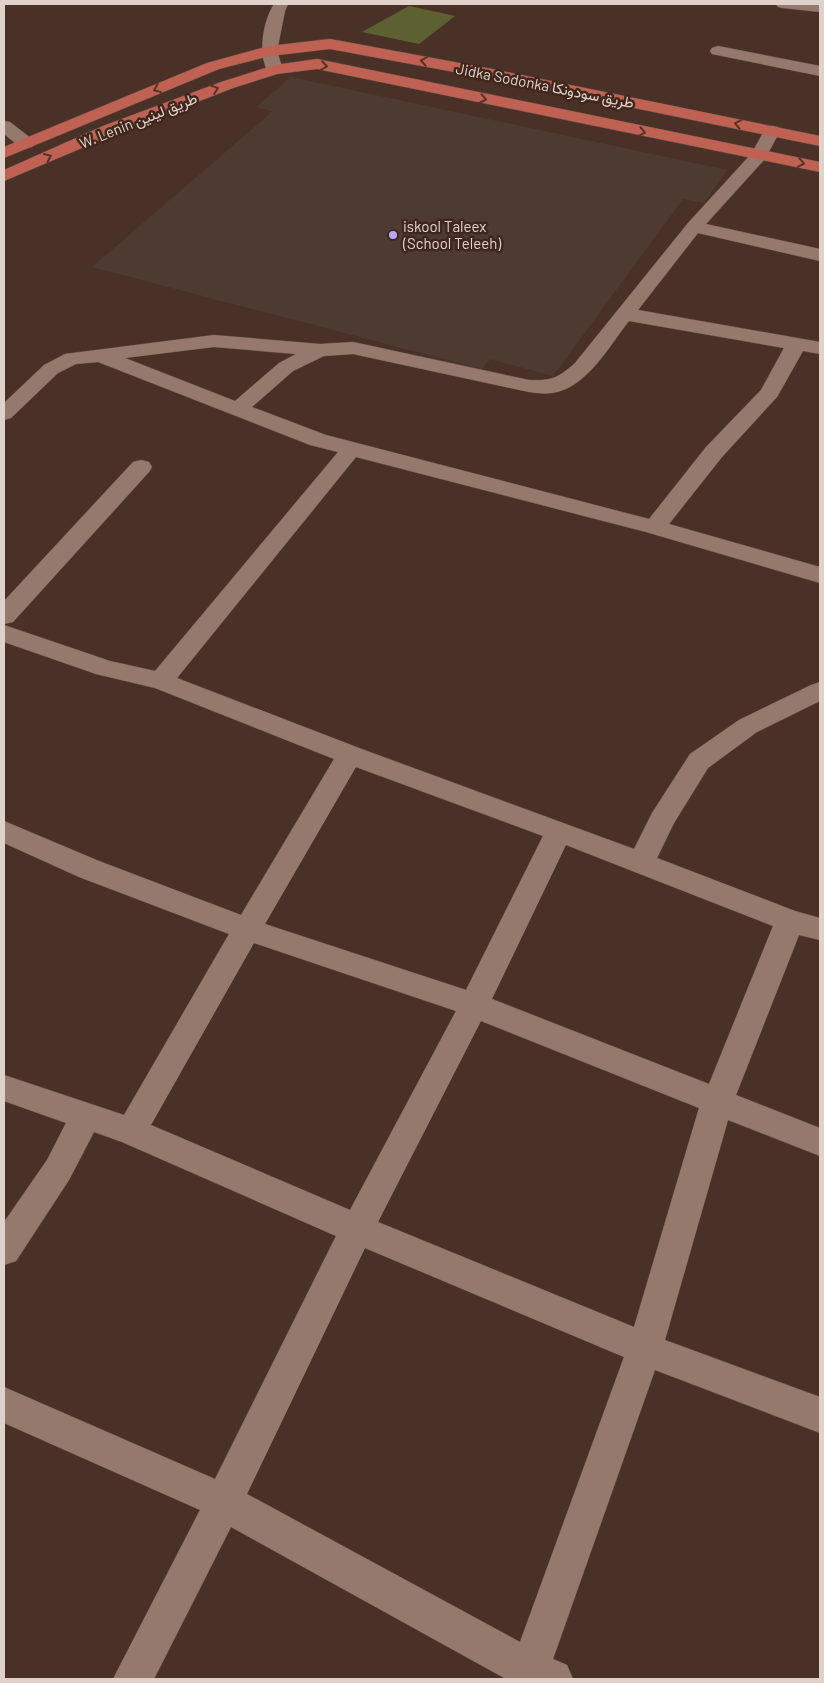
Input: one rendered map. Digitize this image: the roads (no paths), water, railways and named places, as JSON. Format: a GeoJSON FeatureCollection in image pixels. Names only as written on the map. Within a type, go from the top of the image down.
{"type":"FeatureCollection","features":[{"type":"Feature","properties":{"kind":"main road","name":"Jidka Sodonka طريق سودونكا"},"geometry":{"type":"LineString","coordinates":[[269,51],[330,44],[492,74],[820,141]]}},
{"type":"Feature","properties":{"kind":"main road","name":"W. Lenin طريق لينين"},"geometry":{"type":"LineString","coordinates":[[4,153],[214,66],[269,51]]}},
{"type":"Feature","properties":{"kind":"main road","name":"Jidka Sodonka طريق سودونكا"},"geometry":{"type":"LineString","coordinates":[[275,70],[318,64],[820,167]]}},
{"type":"Feature","properties":{"kind":"main road","name":"W. Lenin طريق لينين"},"geometry":{"type":"LineString","coordinates":[[4,176],[109,130],[227,85],[275,70]]}},
{"type":"Feature","properties":{"kind":"main road"},"geometry":{"type":"LineString","coordinates":[[89,117],[109,130]]}},
{"type":"Feature","properties":{"kind":"street"},"geometry":{"type":"LineString","coordinates":[[275,70],[269,51],[277,12],[281,4]]}},
{"type":"Feature","properties":{"kind":"street"},"geometry":{"type":"LineString","coordinates":[[783,4],[820,8]]}},
{"type":"Feature","properties":{"kind":"street"},"geometry":{"type":"LineString","coordinates":[[718,51],[820,71]]}},
{"type":"Feature","properties":{"kind":"street"},"geometry":{"type":"LineString","coordinates":[[4,126],[26,143]]}},
{"type":"Feature","properties":{"kind":"street"},"geometry":{"type":"LineString","coordinates":[[4,414],[51,369],[72,358],[214,341],[320,350],[353,348],[529,386],[550,387],[568,380],[582,366],[694,227],[759,155],[772,131]]}},
{"type":"Feature","properties":{"kind":"street"},"geometry":{"type":"LineString","coordinates":[[694,227],[820,255]]}},
{"type":"Feature","properties":{"kind":"street"},"geometry":{"type":"LineString","coordinates":[[625,314],[820,348]]}},
{"type":"Feature","properties":{"kind":"street"},"geometry":{"type":"LineString","coordinates":[[654,528],[714,452],[770,393],[798,343]]}},
{"type":"Feature","properties":{"kind":"street"},"geometry":{"type":"LineString","coordinates":[[238,409],[286,367],[320,350]]}},
{"type":"Feature","properties":{"kind":"street"},"geometry":{"type":"LineString","coordinates":[[100,356],[318,440],[654,528],[820,575]]}},
{"type":"Feature","properties":{"kind":"street"},"geometry":{"type":"LineString","coordinates":[[161,681],[352,448]]}},
{"type":"Feature","properties":{"kind":"street"},"geometry":{"type":"LineString","coordinates":[[4,616],[141,468]]}},
{"type":"Feature","properties":{"kind":"street"},"geometry":{"type":"LineString","coordinates":[[4,633],[105,668],[161,681],[350,756],[559,831],[805,925],[717,1102],[645,1349],[536,1676],[224,1502],[4,1405]]}},
{"type":"Feature","properties":{"kind":"street"},"geometry":{"type":"LineString","coordinates":[[641,863],[662,820],[699,761],[748,726],[820,692]]}},
{"type":"Feature","properties":{"kind":"street"},"geometry":{"type":"LineString","coordinates":[[131,1131],[247,929],[350,756]]}},
{"type":"Feature","properties":{"kind":"street"},"geometry":{"type":"LineString","coordinates":[[4,831],[89,869],[247,929],[474,1005],[820,1142]]}},
{"type":"Feature","properties":{"kind":"street"},"geometry":{"type":"LineString","coordinates":[[133,1679],[224,1502],[357,1229],[474,1005],[559,831]]}},
{"type":"Feature","properties":{"kind":"street"},"geometry":{"type":"LineString","coordinates":[[4,1088],[131,1131],[357,1229],[645,1349],[820,1415]]}},
{"type":"Feature","properties":{"kind":"street"},"geometry":{"type":"LineString","coordinates":[[4,1250],[58,1170],[86,1117]]}},
{"type":"Feature","properties":{"kind":"place","name":"iskool Taleex (School Teleeh)"},"geometry":{"type":"Point","coordinates":[393,235]}}]}
